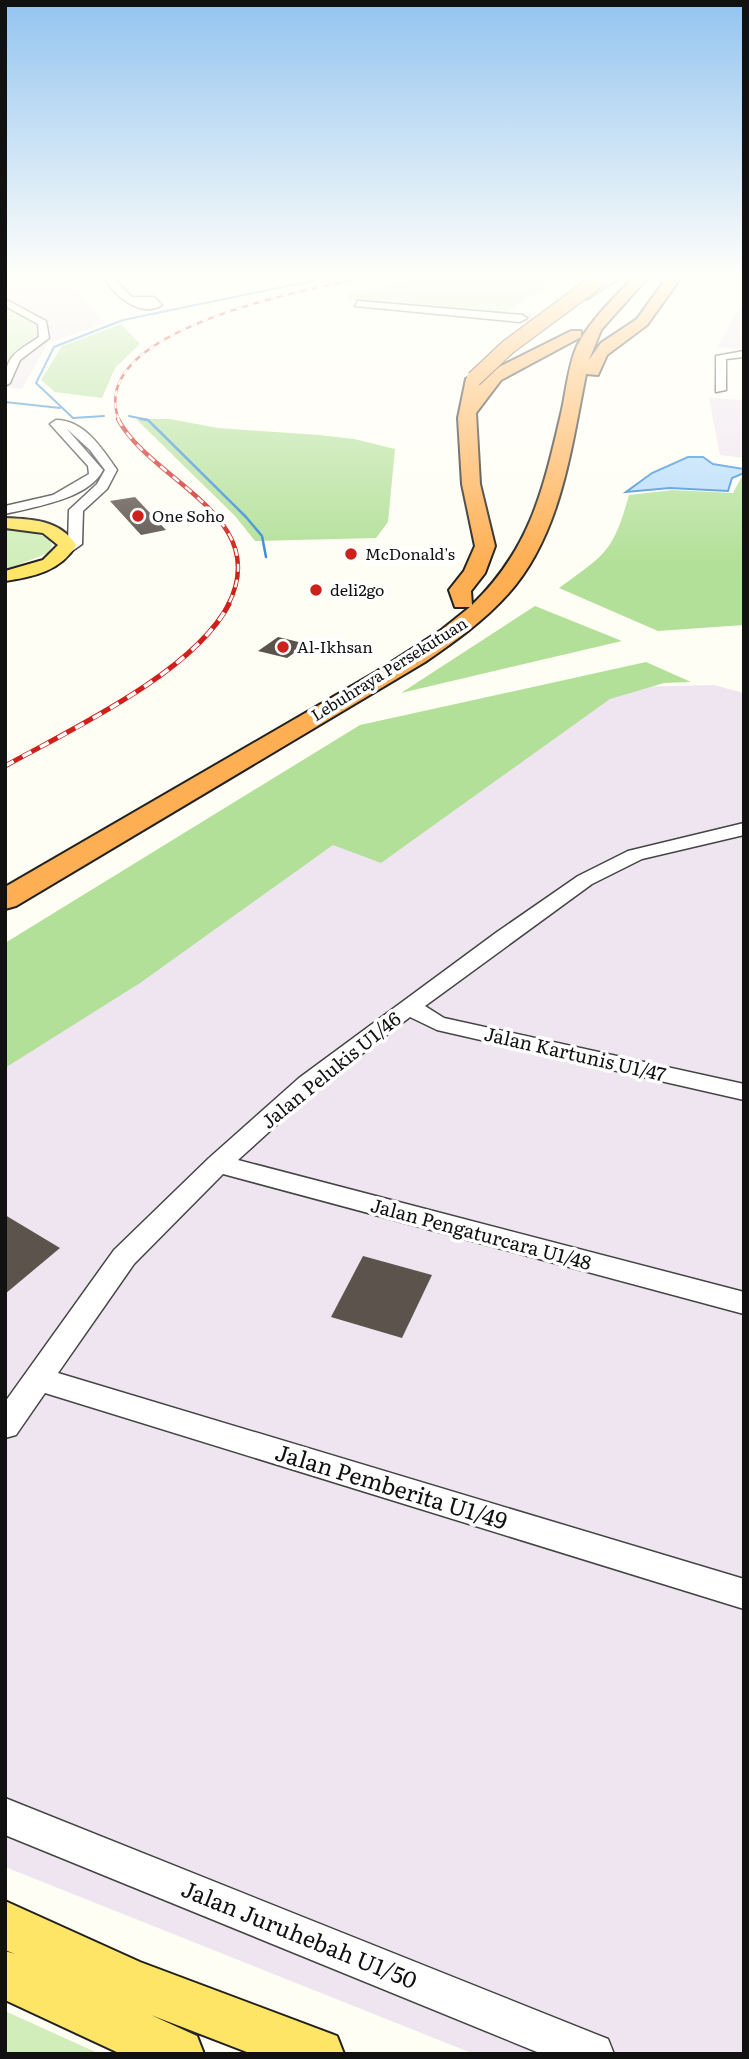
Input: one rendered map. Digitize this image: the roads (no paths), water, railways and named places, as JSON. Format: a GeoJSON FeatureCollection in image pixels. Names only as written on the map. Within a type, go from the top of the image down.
{"type":"FeatureCollection","features":[{"type":"Feature","properties":{"kind":"highway"},"geometry":{"type":"LineString","coordinates":[[463,602],[460,590],[474,573],[485,546],[471,484],[466,418],[474,383],[484,372]]}},
{"type":"Feature","properties":{"kind":"highway"},"geometry":{"type":"LineString","coordinates":[[466,418],[482,388],[499,372]]}},
{"type":"Feature","properties":{"kind":"highway"},"geometry":{"type":"LineString","coordinates":[[547,427],[564,372]]}},
{"type":"Feature","properties":{"kind":"highway","name":"Lebuhraya Persekutuan"},"geometry":{"type":"LineString","coordinates":[[5,900],[396,667],[464,622],[497,594],[522,561],[545,507],[578,372]]}},
{"type":"Feature","properties":{"kind":"highway"},"geometry":{"type":"LineString","coordinates":[[545,507],[565,496],[593,372]]}},
{"type":"Feature","properties":{"kind":"highway","name":"Lebuhraya Persekutuan"},"geometry":{"type":"LineString","coordinates":[[5,880],[377,662],[463,602],[504,557],[523,516]]}},
{"type":"Feature","properties":{"kind":"main road"},"geometry":{"type":"LineString","coordinates":[[5,523],[29,525],[57,533],[67,545],[61,555],[34,570],[5,576]]}},
{"type":"Feature","properties":{"kind":"main road"},"geometry":{"type":"LineString","coordinates":[[5,1925],[131,1983],[319,2054]]}},
{"type":"Feature","properties":{"kind":"main road"},"geometry":{"type":"LineString","coordinates":[[5,1975],[179,2054]]}},
{"type":"Feature","properties":{"kind":"street"},"geometry":{"type":"LineString","coordinates":[[474,383],[468,383],[478,372]]}},
{"type":"Feature","properties":{"kind":"street"},"geometry":{"type":"LineString","coordinates":[[720,390],[721,372]]}},
{"type":"Feature","properties":{"kind":"street"},"geometry":{"type":"LineString","coordinates":[[5,510],[58,498],[88,482],[97,470],[80,449],[49,425],[69,424],[94,447],[111,470],[102,486],[76,510],[75,544],[61,555]]}},
{"type":"Feature","properties":{"kind":"street"},"geometry":{"type":"LineString","coordinates":[[80,449],[94,447]]}},
{"type":"Feature","properties":{"kind":"street","name":"Jalan Pelukis U1/46"},"geometry":{"type":"LineString","coordinates":[[5,1426],[124,1257],[218,1164],[307,1084],[504,936],[585,880],[625,858],[701,837],[744,829]]}},
{"type":"Feature","properties":{"kind":"street","name":"Jalan Kartunis U1/47"},"geometry":{"type":"LineString","coordinates":[[409,1007],[437,1023],[744,1092]]}},
{"type":"Feature","properties":{"kind":"street","name":"Jalan Pengaturcara U1/48"},"geometry":{"type":"LineString","coordinates":[[218,1164],[744,1303]]}},
{"type":"Feature","properties":{"kind":"street","name":"Jalan Pemberita U1/49"},"geometry":{"type":"LineString","coordinates":[[38,1379],[744,1594]]}},
{"type":"Feature","properties":{"kind":"street","name":"Jalan Juruhebah U1/50"},"geometry":{"type":"LineString","coordinates":[[5,1816],[593,2054]]}},
{"type":"Feature","properties":{"kind":"water"},"geometry":{"type":"Polygon","coordinates":[[[688,457],[703,457],[713,464],[744,469],[744,473],[732,478],[728,491],[670,488],[626,492],[652,473],[688,457]]]}},
{"type":"Feature","properties":{"kind":"waterway"},"geometry":{"type":"LineString","coordinates":[[41,372],[36,383],[73,418],[104,416]]}},
{"type":"Feature","properties":{"kind":"waterway"},"geometry":{"type":"LineString","coordinates":[[5,402],[60,408]]}},
{"type":"Feature","properties":{"kind":"waterway"},"geometry":{"type":"LineString","coordinates":[[129,416],[148,420]]}},
{"type":"Feature","properties":{"kind":"waterway"},"geometry":{"type":"LineString","coordinates":[[141,419],[148,420]]}},
{"type":"Feature","properties":{"kind":"waterway"},"geometry":{"type":"LineString","coordinates":[[148,420],[246,517],[262,536],[266,557]]}},
{"type":"Feature","properties":{"kind":"railway"},"geometry":{"type":"LineString","coordinates":[[119,420],[117,388],[128,372]]}},
{"type":"Feature","properties":{"kind":"railway"},"geometry":{"type":"LineString","coordinates":[[118,419],[134,441],[222,523],[235,547],[238,574],[228,605]]}},
{"type":"Feature","properties":{"kind":"railway"},"geometry":{"type":"LineString","coordinates":[[5,766],[129,697],[160,675],[189,653],[212,629],[229,604]]}},
{"type":"Feature","properties":{"kind":"place","name":"One Soho"},"geometry":{"type":"Point","coordinates":[138,516]}},
{"type":"Feature","properties":{"kind":"place","name":"McDonald's"},"geometry":{"type":"Point","coordinates":[351,554]}},
{"type":"Feature","properties":{"kind":"place","name":"deli2go"},"geometry":{"type":"Point","coordinates":[316,590]}},
{"type":"Feature","properties":{"kind":"place","name":"Al-Ikhsan"},"geometry":{"type":"Point","coordinates":[283,647]}}]}
